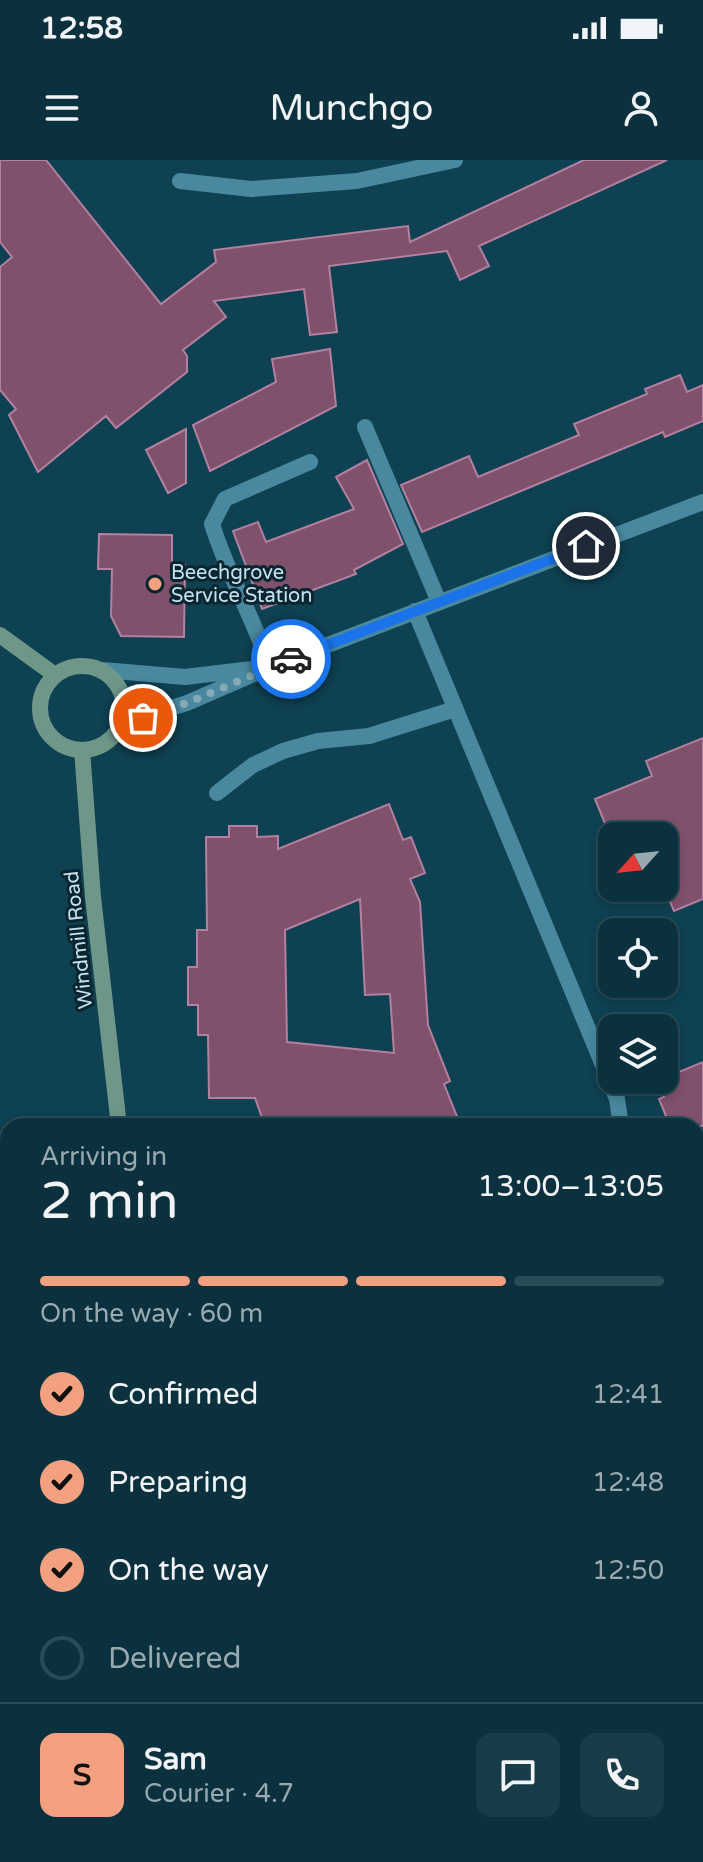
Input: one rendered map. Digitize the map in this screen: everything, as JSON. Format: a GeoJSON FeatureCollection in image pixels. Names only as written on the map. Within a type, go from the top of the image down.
{"type":"FeatureCollection","features":[{"type":"Feature","properties":{"kind":"main road"},"geometry":{"type":"LineString","coordinates":[[0,635],[55,675]]}},
{"type":"Feature","properties":{"kind":"main road"},"geometry":{"type":"LineString","coordinates":[[88,665],[103,670],[115,680],[123,693],[125,709],[122,724],[113,738],[99,747],[82,750],[66,747],[52,738],[43,725],[39,707],[43,689],[55,675],[70,666],[88,665]]}},
{"type":"Feature","properties":{"kind":"main road","name":"Windmill Road"},"geometry":{"type":"LineString","coordinates":[[82,750],[93,897],[118,1118]]}},
{"type":"Feature","properties":{"kind":"street"},"geometry":{"type":"LineString","coordinates":[[180,181],[251,189],[342,182],[455,160]]}},
{"type":"Feature","properties":{"kind":"street"},"geometry":{"type":"LineString","coordinates":[[365,427],[439,602]]}},
{"type":"Feature","properties":{"kind":"street"},"geometry":{"type":"LineString","coordinates":[[270,667],[255,623],[218,545],[212,524],[225,499],[310,462]]}},
{"type":"Feature","properties":{"kind":"street"},"geometry":{"type":"LineString","coordinates":[[122,724],[187,703],[270,667],[703,502]]}},
{"type":"Feature","properties":{"kind":"street"},"geometry":{"type":"LineString","coordinates":[[415,611],[617,1099],[620,1118]]}},
{"type":"Feature","properties":{"kind":"street"},"geometry":{"type":"LineString","coordinates":[[103,670],[185,677],[270,667]]}},
{"type":"Feature","properties":{"kind":"street"},"geometry":{"type":"LineString","coordinates":[[217,793],[253,765],[283,751],[318,741],[369,736],[455,709]]}},
{"type":"Feature","properties":{"kind":"building"},"geometry":{"type":"Polygon","coordinates":[[[0,160],[46,160],[161,304],[216,262],[214,250],[408,226],[410,242],[584,160],[667,160],[479,246],[489,266],[460,280],[447,251],[329,266],[337,332],[310,335],[304,289],[214,301],[226,317],[183,350],[187,356],[187,372],[116,428],[106,416],[38,472],[9,415],[16,409],[0,390],[0,267],[12,257],[0,242],[0,160]]]}},
{"type":"Feature","properties":{"kind":"building"},"geometry":{"type":"Polygon","coordinates":[[[330,349],[336,406],[210,471],[193,425],[276,382],[272,359],[330,349]]]}},
{"type":"Feature","properties":{"kind":"building"},"geometry":{"type":"Polygon","coordinates":[[[680,375],[687,392],[703,385],[703,421],[665,437],[663,432],[422,532],[401,485],[469,456],[478,477],[579,435],[574,424],[647,394],[645,389],[680,375]]]}},
{"type":"Feature","properties":{"kind":"building"},"geometry":{"type":"Polygon","coordinates":[[[186,429],[186,483],[168,493],[146,450],[186,429]]]}},
{"type":"Feature","properties":{"kind":"building"},"geometry":{"type":"Polygon","coordinates":[[[367,460],[403,544],[354,570],[356,574],[262,609],[233,531],[258,522],[266,542],[354,509],[336,477],[367,460]]]}},
{"type":"Feature","properties":{"kind":"building"},"geometry":{"type":"Polygon","coordinates":[[[99,534],[172,535],[172,565],[185,565],[184,637],[121,636],[111,616],[112,569],[98,569],[99,534]]]}},
{"type":"Feature","properties":{"kind":"building"},"geometry":{"type":"Polygon","coordinates":[[[703,738],[703,899],[674,911],[670,902],[678,902],[678,822],[604,822],[595,799],[652,776],[646,761],[703,738]]]}},
{"type":"Feature","properties":{"kind":"building"},"geometry":{"type":"Polygon","coordinates":[[[389,804],[403,840],[411,837],[425,873],[410,879],[420,902],[428,1025],[450,1081],[444,1084],[458,1118],[262,1118],[255,1098],[209,1098],[208,1035],[198,1035],[198,1005],[188,1005],[188,967],[197,967],[197,930],[207,930],[206,837],[229,837],[229,826],[257,826],[257,837],[278,836],[278,849],[389,804]],[[360,899],[285,930],[287,1042],[394,1053],[390,994],[365,995],[360,899]]]}},
{"type":"Feature","properties":{"kind":"building"},"geometry":{"type":"Polygon","coordinates":[[[703,1062],[703,1118],[667,1118],[659,1099],[664,1097],[663,1094],[678,1094],[678,1072],[703,1062]]]}},
{"type":"Feature","properties":{"kind":"way so far"},"geometry":{"type":"LineString","coordinates":[[143,718],[291,659]]}},
{"type":"Feature","properties":{"kind":"place","name":"Beechgrove Service Station"},"geometry":{"type":"Point","coordinates":[155,584]}},
{"type":"Feature","properties":{"kind":"route"},"geometry":{"type":"LineString","coordinates":[[291,659],[586,546]]}}]}
